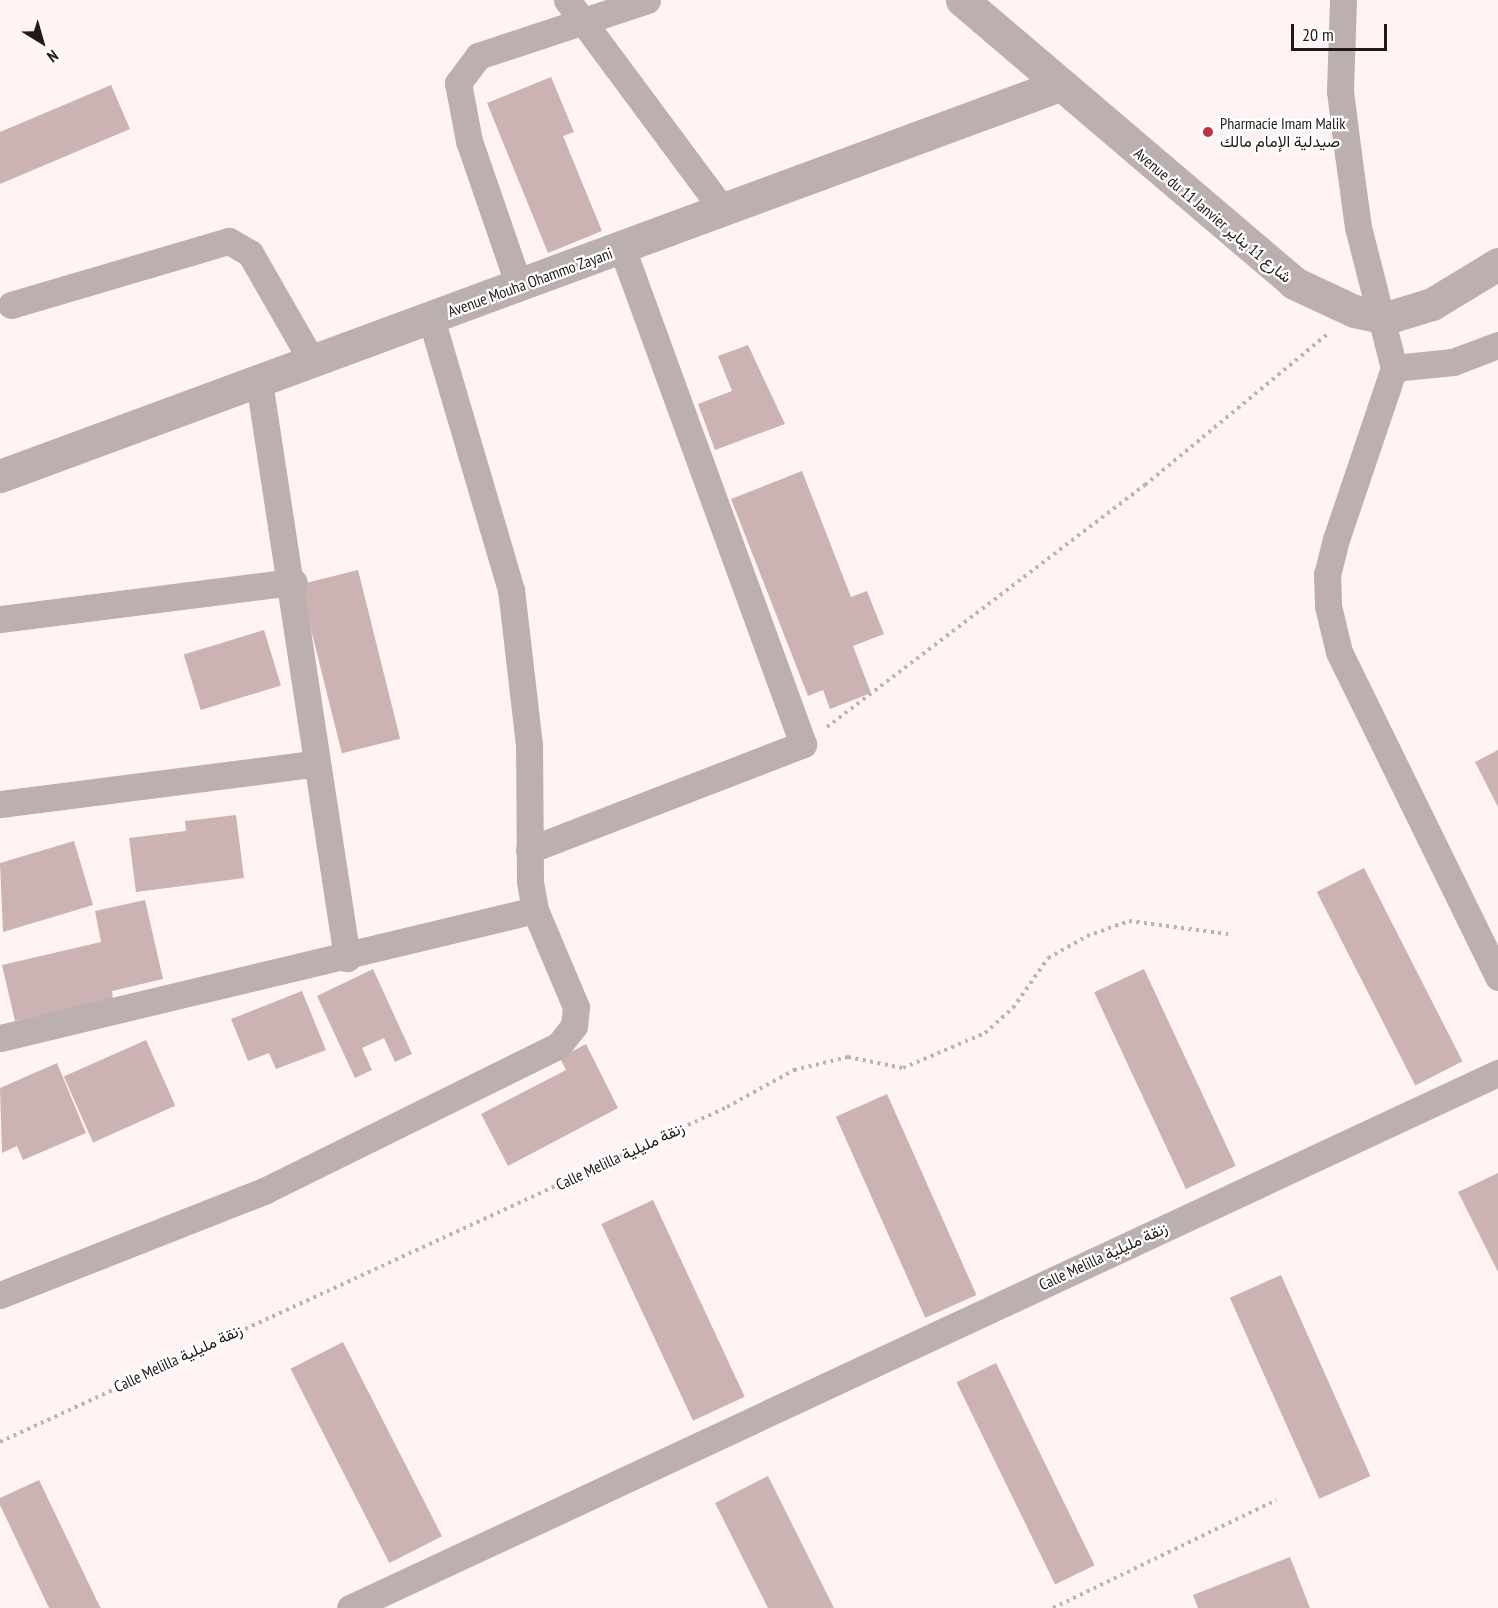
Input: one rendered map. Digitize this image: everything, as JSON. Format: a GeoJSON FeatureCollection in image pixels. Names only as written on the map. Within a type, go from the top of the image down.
{"type":"FeatureCollection","features":[{"type":"Feature","properties":{"kind":"street"},"geometry":{"type":"LineString","coordinates":[[519,286],[469,141],[459,84],[478,56],[575,11],[647,0]]}},
{"type":"Feature","properties":{"kind":"street","name":"Avenue du 11 Janvier شارع 11 يناير"},"geometry":{"type":"LineString","coordinates":[[962,0],[1294,284],[1354,311],[1386,318],[1432,304],[1498,264]]}},
{"type":"Feature","properties":{"kind":"street"},"geometry":{"type":"LineString","coordinates":[[1343,0],[1340,91],[1358,227],[1386,318],[1394,368],[1336,539],[1327,574],[1328,606],[1339,652],[1498,977]]}},
{"type":"Feature","properties":{"kind":"street"},"geometry":{"type":"LineString","coordinates":[[575,11],[723,210]]}},
{"type":"Feature","properties":{"kind":"street","name":"Avenue Mouha Ohammo Zayani"},"geometry":{"type":"LineString","coordinates":[[0,476],[313,363],[1060,85]]}},
{"type":"Feature","properties":{"kind":"street"},"geometry":{"type":"LineString","coordinates":[[11,305],[229,241],[250,253],[313,363]]}},
{"type":"Feature","properties":{"kind":"street"},"geometry":{"type":"LineString","coordinates":[[529,850],[804,744],[622,248]]}},
{"type":"Feature","properties":{"kind":"street"},"geometry":{"type":"LineString","coordinates":[[0,1295],[266,1190],[559,1045],[574,1026],[576,1007],[535,910],[529,850],[529,744],[511,590],[431,319]]}},
{"type":"Feature","properties":{"kind":"street"},"geometry":{"type":"LineString","coordinates":[[1394,368],[1453,362],[1498,345]]}},
{"type":"Feature","properties":{"kind":"street"},"geometry":{"type":"LineString","coordinates":[[260,382],[294,582],[315,764],[347,958]]}},
{"type":"Feature","properties":{"kind":"street"},"geometry":{"type":"LineString","coordinates":[[0,619],[294,582]]}},
{"type":"Feature","properties":{"kind":"street"},"geometry":{"type":"LineString","coordinates":[[0,804],[315,764]]}},
{"type":"Feature","properties":{"kind":"street"},"geometry":{"type":"LineString","coordinates":[[1,1033],[347,958],[535,910]]}},
{"type":"Feature","properties":{"kind":"street","name":"Calle Melilla زنقة مليلية"},"geometry":{"type":"LineString","coordinates":[[350,1608],[1498,1072]]}},
{"type":"Feature","properties":{"kind":"path"},"geometry":{"type":"LineString","coordinates":[[804,744],[1146,485],[1354,311]]}},
{"type":"Feature","properties":{"kind":"path","name":"Calle Melilla زنقة مليلية"},"geometry":{"type":"LineString","coordinates":[[0,1442],[717,1112],[794,1071],[848,1057],[903,1068],[985,1033],[1013,1008],[1048,958],[1087,936],[1130,921],[1228,934]]}},
{"type":"Feature","properties":{"kind":"path"},"geometry":{"type":"LineString","coordinates":[[1053,1608],[1276,1500]]}},
{"type":"Feature","properties":{"kind":"building"},"geometry":{"type":"Polygon","coordinates":[[[551,77],[574,132],[563,136],[602,231],[548,253],[487,103],[551,77]]]}},
{"type":"Feature","properties":{"kind":"building"},"geometry":{"type":"Polygon","coordinates":[[[111,85],[130,129],[0,184],[0,132],[111,85]]]}},
{"type":"Feature","properties":{"kind":"building"},"geometry":{"type":"Polygon","coordinates":[[[748,345],[785,424],[715,450],[698,404],[732,391],[718,356],[748,345]]]}},
{"type":"Feature","properties":{"kind":"building"},"geometry":{"type":"Polygon","coordinates":[[[802,471],[851,597],[867,591],[884,634],[853,646],[871,693],[830,709],[823,690],[808,696],[731,499],[802,471]]]}},
{"type":"Feature","properties":{"kind":"building"},"geometry":{"type":"Polygon","coordinates":[[[358,570],[400,739],[342,753],[300,585],[358,570]]]}},
{"type":"Feature","properties":{"kind":"building"},"geometry":{"type":"Polygon","coordinates":[[[264,630],[281,685],[201,710],[184,655],[264,630]]]}},
{"type":"Feature","properties":{"kind":"building"},"geometry":{"type":"Polygon","coordinates":[[[1498,750],[1498,807],[1475,762],[1498,750]]]}},
{"type":"Feature","properties":{"kind":"building"},"geometry":{"type":"Polygon","coordinates":[[[236,815],[244,878],[136,892],[129,838],[186,831],[185,821],[236,815]]]}},
{"type":"Feature","properties":{"kind":"building"},"geometry":{"type":"Polygon","coordinates":[[[74,841],[93,905],[3,932],[0,863],[74,841]]]}},
{"type":"Feature","properties":{"kind":"building"},"geometry":{"type":"Polygon","coordinates":[[[1364,868],[1463,1061],[1415,1085],[1317,892],[1364,868]]]}},
{"type":"Feature","properties":{"kind":"building"},"geometry":{"type":"Polygon","coordinates":[[[145,900],[163,979],[112,991],[113,999],[15,1021],[2,965],[101,942],[95,911],[145,900]]]}},
{"type":"Feature","properties":{"kind":"building"},"geometry":{"type":"Polygon","coordinates":[[[373,969],[412,1054],[395,1062],[384,1038],[362,1048],[372,1070],[355,1078],[317,996],[373,969]]]}},
{"type":"Feature","properties":{"kind":"building"},"geometry":{"type":"Polygon","coordinates":[[[1144,969],[1236,1166],[1186,1189],[1094,992],[1144,969]]]}},
{"type":"Feature","properties":{"kind":"building"},"geometry":{"type":"Polygon","coordinates":[[[302,991],[326,1050],[276,1069],[269,1053],[248,1061],[231,1019],[302,991]]]}},
{"type":"Feature","properties":{"kind":"building"},"geometry":{"type":"Polygon","coordinates":[[[146,1040],[175,1106],[93,1142],[64,1077],[146,1040]]]}},
{"type":"Feature","properties":{"kind":"building"},"geometry":{"type":"Polygon","coordinates":[[[586,1044],[618,1108],[508,1166],[481,1114],[566,1070],[560,1058],[586,1044]]]}},
{"type":"Feature","properties":{"kind":"building"},"geometry":{"type":"Polygon","coordinates":[[[57,1063],[86,1133],[23,1160],[17,1146],[2,1153],[0,1088],[57,1063]]]}},
{"type":"Feature","properties":{"kind":"building"},"geometry":{"type":"Polygon","coordinates":[[[887,1094],[976,1295],[925,1318],[836,1117],[887,1094]]]}},
{"type":"Feature","properties":{"kind":"building"},"geometry":{"type":"Polygon","coordinates":[[[1498,1173],[1498,1272],[1458,1192],[1498,1173]]]}},
{"type":"Feature","properties":{"kind":"building"},"geometry":{"type":"Polygon","coordinates":[[[653,1200],[745,1397],[693,1421],[601,1224],[653,1200]]]}},
{"type":"Feature","properties":{"kind":"building"},"geometry":{"type":"Polygon","coordinates":[[[1281,1275],[1370,1476],[1319,1499],[1230,1298],[1281,1275]]]}},
{"type":"Feature","properties":{"kind":"building"},"geometry":{"type":"Polygon","coordinates":[[[343,1342],[442,1536],[389,1563],[290,1369],[343,1342]]]}},
{"type":"Feature","properties":{"kind":"building"},"geometry":{"type":"Polygon","coordinates":[[[996,1363],[1095,1565],[1055,1585],[956,1382],[996,1363]]]}},
{"type":"Feature","properties":{"kind":"building"},"geometry":{"type":"Polygon","coordinates":[[[768,1476],[834,1608],[768,1608],[715,1503],[768,1476]]]}},
{"type":"Feature","properties":{"kind":"building"},"geometry":{"type":"Polygon","coordinates":[[[39,1480],[101,1608],[49,1608],[0,1505],[0,1498],[39,1480]]]}},
{"type":"Feature","properties":{"kind":"building"},"geometry":{"type":"Polygon","coordinates":[[[1290,1557],[1310,1608],[1198,1608],[1193,1595],[1290,1557]]]}},
{"type":"Feature","properties":{"kind":"place","name":"Pharmacie Imam Malik صيدلية الإمام مالك"},"geometry":{"type":"Point","coordinates":[1208,132]}}]}
